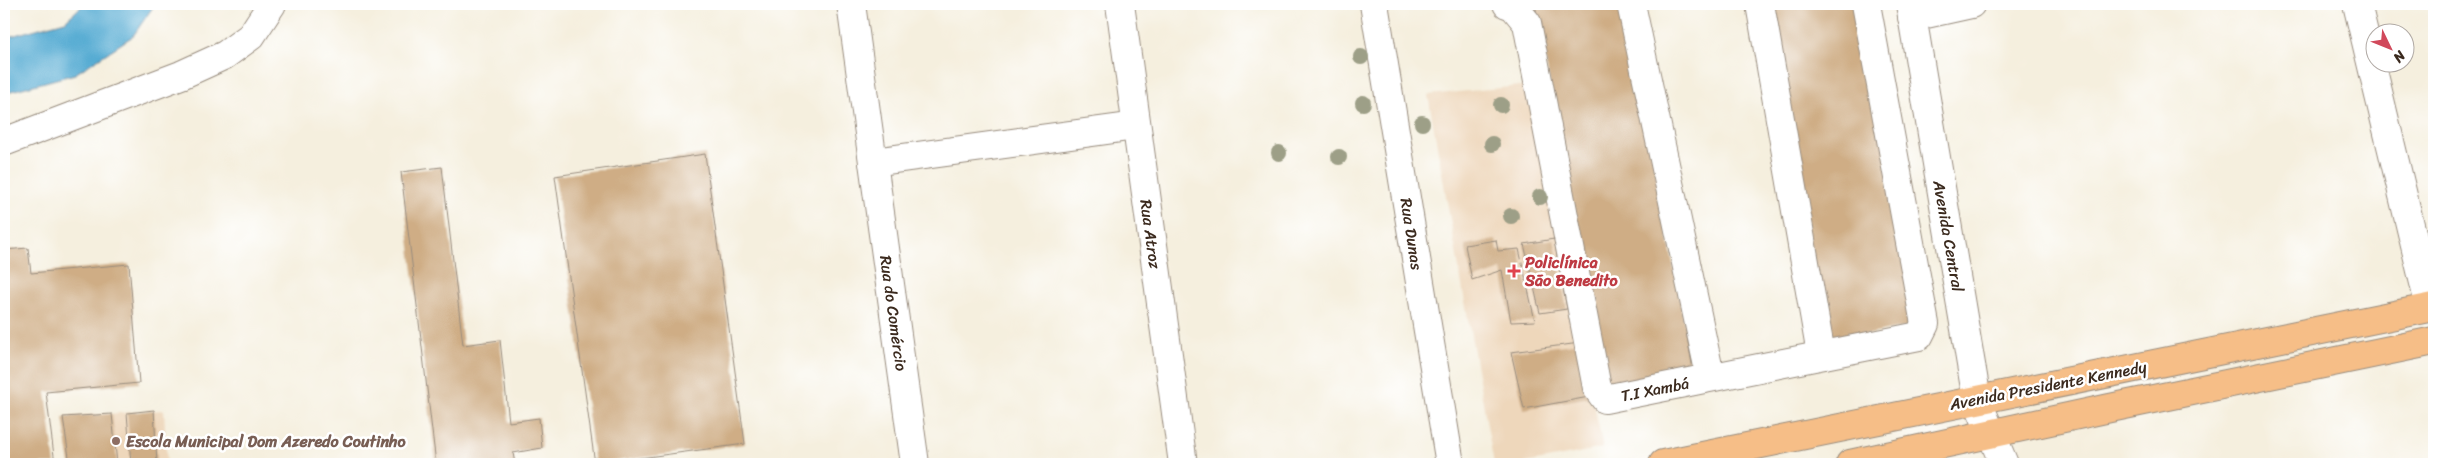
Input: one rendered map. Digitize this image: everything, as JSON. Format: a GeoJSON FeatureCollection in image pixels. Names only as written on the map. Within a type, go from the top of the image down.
{"type":"FeatureCollection","features":[{"type":"Feature","properties":{"kind":"main road","name":"Avenida Presidente Kennedy"},"geometry":{"type":"LineString","coordinates":[[1663,464],[2432,308]]}},
{"type":"Feature","properties":{"kind":"main road","name":"Avenida Presidente Kennedy"},"geometry":{"type":"LineString","coordinates":[[1850,464],[2110,408],[2434,342]]}},
{"type":"Feature","properties":{"kind":"street"},"geometry":{"type":"LineString","coordinates":[[4,142],[181,75],[225,55],[251,36],[272,4]]}},
{"type":"Feature","properties":{"kind":"street","name":"Rua do Comércio"},"geometry":{"type":"LineString","coordinates":[[851,4],[915,464]]}},
{"type":"Feature","properties":{"kind":"street","name":"Rua Atroz"},"geometry":{"type":"LineString","coordinates":[[1120,4],[1183,464]]}},
{"type":"Feature","properties":{"kind":"street","name":"Rua Dunas"},"geometry":{"type":"LineString","coordinates":[[1374,4],[1450,464]]}},
{"type":"Feature","properties":{"kind":"street","name":"T.I Xambá"},"geometry":{"type":"LineString","coordinates":[[1507,4],[1513,6],[1527,22],[1597,388],[1605,399],[1704,379],[1708,366],[1631,4]]}},
{"type":"Feature","properties":{"kind":"street"},"geometry":{"type":"LineString","coordinates":[[1760,4],[1816,326],[1824,355]]}},
{"type":"Feature","properties":{"kind":"street"},"geometry":{"type":"LineString","coordinates":[[1704,379],[1919,336],[1925,324],[1866,4]]}},
{"type":"Feature","properties":{"kind":"street"},"geometry":{"type":"LineString","coordinates":[[1911,10],[1971,4]]}},
{"type":"Feature","properties":{"kind":"street"},"geometry":{"type":"LineString","coordinates":[[2357,4],[2432,308]]}},
{"type":"Feature","properties":{"kind":"street","name":"Avenida Central"},"geometry":{"type":"LineString","coordinates":[[1911,10],[1977,400],[1993,434],[2004,464]]}},
{"type":"Feature","properties":{"kind":"street"},"geometry":{"type":"LineString","coordinates":[[873,162],[1136,126]]}},
{"type":"Feature","properties":{"kind":"shaded area","name":"Policlínica São Benedito"},"geometry":{"type":"Polygon","coordinates":[[[1531,85],[1603,448],[1521,464],[1494,464],[1428,95],[1531,85]]]}},
{"type":"Feature","properties":{"kind":"shaded area","name":"Escola Municipal Dom Azeredo Coutinho"},"geometry":{"type":"Polygon","coordinates":[[[164,410],[167,464],[70,464],[63,417],[164,410]]]}},
{"type":"Feature","properties":{"kind":"water"},"geometry":{"type":"Polygon","coordinates":[[[84,4],[155,4],[133,36],[75,74],[4,93],[4,38],[65,21],[84,4]]]}},
{"type":"Feature","properties":{"kind":"building"},"geometry":{"type":"Polygon","coordinates":[[[1535,4],[1624,4],[1693,369],[1606,385],[1535,4]]]}},
{"type":"Feature","properties":{"kind":"building"},"geometry":{"type":"Polygon","coordinates":[[[1765,4],[1858,4],[1919,325],[1828,342],[1765,4]]]}},
{"type":"Feature","properties":{"kind":"building"},"geometry":{"type":"Polygon","coordinates":[[[705,154],[745,444],[595,464],[555,176],[705,154]]]}},
{"type":"Feature","properties":{"kind":"building"},"geometry":{"type":"Polygon","coordinates":[[[442,167],[463,345],[500,340],[509,422],[539,418],[542,448],[513,453],[515,464],[436,464],[401,172],[442,167]]]}},
{"type":"Feature","properties":{"kind":"building"},"geometry":{"type":"Polygon","coordinates":[[[1554,239],[1567,309],[1540,313],[1524,244],[1554,239]]]}},
{"type":"Feature","properties":{"kind":"building"},"geometry":{"type":"Polygon","coordinates":[[[1496,240],[1498,251],[1519,249],[1535,321],[1511,322],[1502,270],[1472,280],[1465,245],[1496,240]]]}},
{"type":"Feature","properties":{"kind":"building"},"geometry":{"type":"Polygon","coordinates":[[[28,248],[31,273],[129,264],[139,383],[46,392],[55,464],[4,464],[4,250],[28,248]]]}},
{"type":"Feature","properties":{"kind":"building"},"geometry":{"type":"Polygon","coordinates":[[[1580,343],[1589,397],[1524,409],[1511,352],[1580,343]]]}},
{"type":"Feature","properties":{"kind":"building"},"geometry":{"type":"Polygon","coordinates":[[[154,410],[157,464],[131,464],[127,413],[154,410]]]}},
{"type":"Feature","properties":{"kind":"building"},"geometry":{"type":"Polygon","coordinates":[[[112,414],[117,464],[70,464],[63,417],[112,414]]]}},
{"type":"Feature","properties":{"kind":"place","name":"Policlínica São Benedito"},"geometry":{"type":"Point","coordinates":[1514,271]}},
{"type":"Feature","properties":{"kind":"place","name":"Escola Municipal Dom Azeredo Coutinho"},"geometry":{"type":"Point","coordinates":[116,441]}}]}
